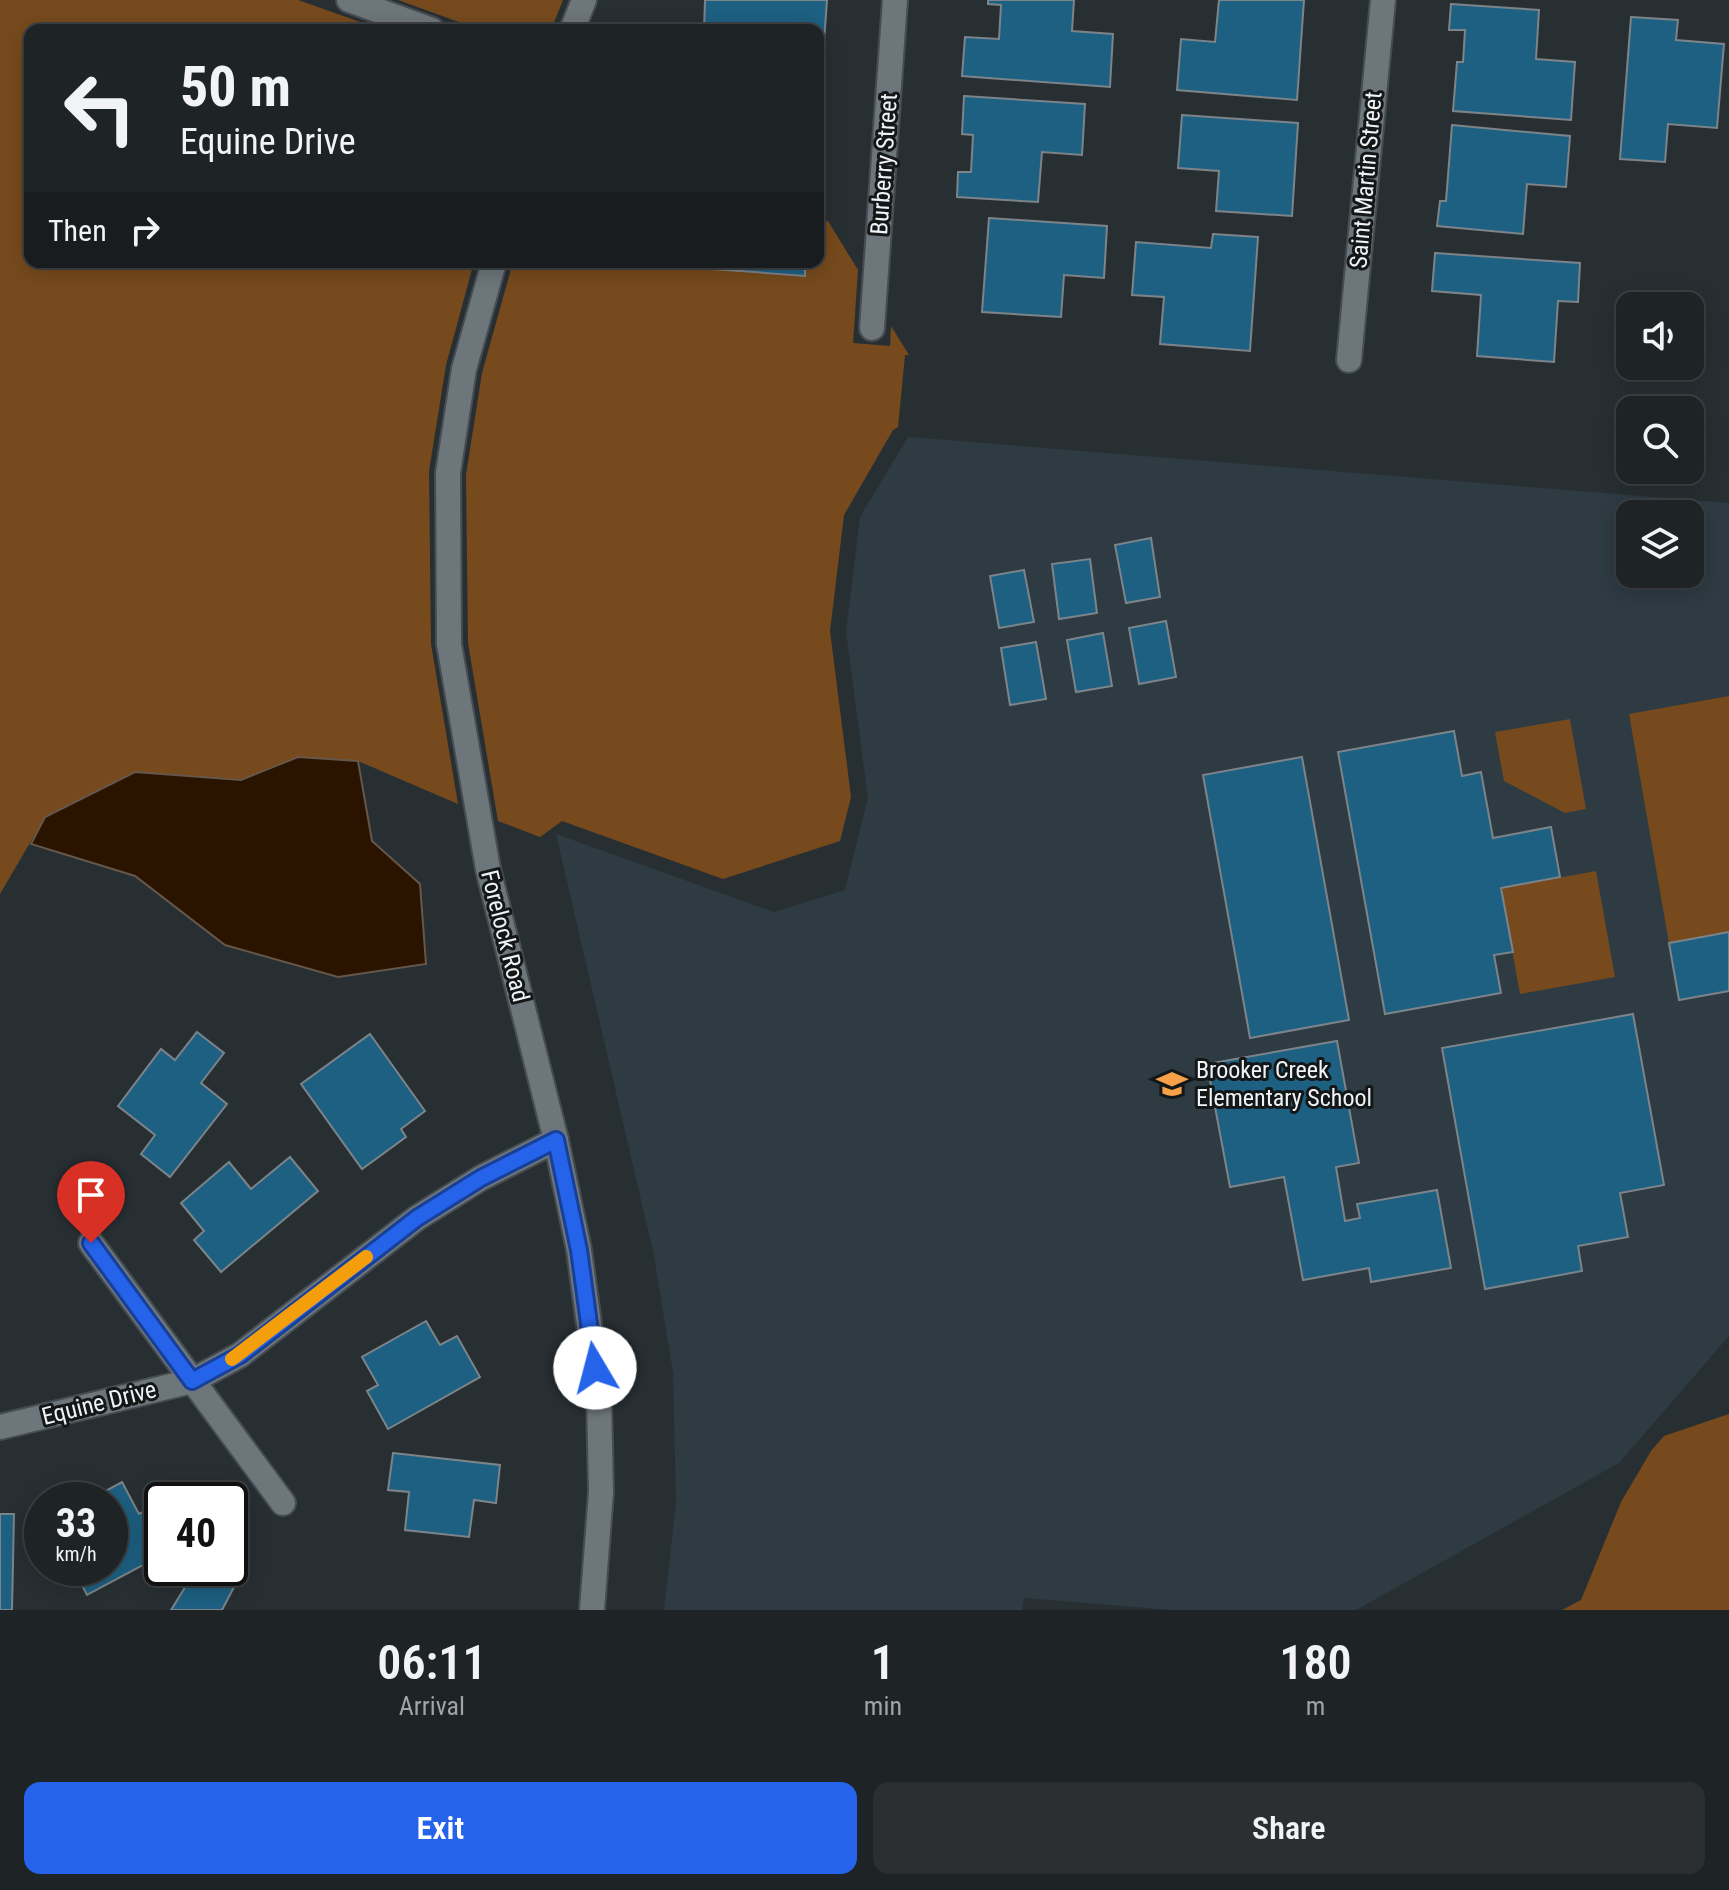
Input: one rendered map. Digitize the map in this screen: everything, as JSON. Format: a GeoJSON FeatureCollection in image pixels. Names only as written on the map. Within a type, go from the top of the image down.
{"type":"FeatureCollection","features":[{"type":"Feature","properties":{"kind":"street"},"geometry":{"type":"LineString","coordinates":[[349,0],[415,24]]}},
{"type":"Feature","properties":{"kind":"street"},"geometry":{"type":"LineString","coordinates":[[574,24],[584,0]]}},
{"type":"Feature","properties":{"kind":"street","name":"Burberry Street"},"geometry":{"type":"LineString","coordinates":[[872,328],[895,0]]}},
{"type":"Feature","properties":{"kind":"street","name":"Saint Martin Street"},"geometry":{"type":"LineString","coordinates":[[1349,360],[1383,0]]}},
{"type":"Feature","properties":{"kind":"street","name":"Forelock Road"},"geometry":{"type":"LineString","coordinates":[[492,268],[464,369],[448,473],[449,644],[488,869],[556,1140],[579,1250],[599,1398],[601,1492],[592,1610]]}},
{"type":"Feature","properties":{"kind":"street","name":"Equine Drive"},"geometry":{"type":"LineString","coordinates":[[0,1427],[192,1381],[240,1355],[417,1218],[481,1178],[556,1140]]}},
{"type":"Feature","properties":{"kind":"street"},"geometry":{"type":"LineString","coordinates":[[91,1243],[283,1503]]}},
{"type":"Feature","properties":{"kind":"shaded area"},"geometry":{"type":"Polygon","coordinates":[[[0,0],[298,0],[366,24],[24,24],[24,268],[472,268],[446,365],[429,471],[431,644],[458,804],[358,761],[298,757],[241,780],[135,772],[45,817],[0,894],[0,0]]]}},
{"type":"Feature","properties":{"kind":"shaded area"},"geometry":{"type":"Polygon","coordinates":[[[398,0],[563,0],[553,24],[464,24],[398,0]]]}},
{"type":"Feature","properties":{"kind":"shaded area"},"geometry":{"type":"Polygon","coordinates":[[[828,221],[858,270],[853,343],[890,346],[891,326],[909,355],[905,355],[898,427],[893,430],[844,515],[830,631],[851,797],[840,841],[723,879],[562,821],[540,837],[498,821],[468,643],[466,475],[482,373],[511,268],[824,268],[824,222],[828,221]]]}},
{"type":"Feature","properties":{"kind":"shaded area","name":"Brooker Creek Elementary School"},"geometry":{"type":"Polygon","coordinates":[[[908,437],[1692,500],[1616,500],[1616,588],[1704,588],[1704,501],[1729,503],[1729,1336],[1619,1463],[1356,1610],[1172,1610],[1024,1598],[1022,1610],[664,1610],[676,1503],[673,1373],[654,1256],[556,834],[774,912],[845,890],[868,798],[846,632],[860,517],[908,437]]]}},
{"type":"Feature","properties":{"kind":"shaded area"},"geometry":{"type":"Polygon","coordinates":[[[1729,696],[1729,932],[1669,943],[1629,714],[1729,696]]]}},
{"type":"Feature","properties":{"kind":"shaded area"},"geometry":{"type":"Polygon","coordinates":[[[1570,719],[1586,809],[1565,813],[1504,781],[1495,732],[1570,719]]]}},
{"type":"Feature","properties":{"kind":"shaded area"},"geometry":{"type":"Polygon","coordinates":[[[298,757],[358,761],[372,841],[420,884],[426,964],[338,977],[225,945],[135,876],[31,844],[45,817],[135,772],[241,780],[298,757]]]}},
{"type":"Feature","properties":{"kind":"shaded area"},"geometry":{"type":"Polygon","coordinates":[[[1596,871],[1615,977],[1520,994],[1501,888],[1596,871]]]}},
{"type":"Feature","properties":{"kind":"shaded area"},"geometry":{"type":"Polygon","coordinates":[[[1729,1414],[1729,1610],[1562,1610],[1581,1600],[1621,1502],[1651,1451],[1664,1436],[1729,1414]]]}},
{"type":"Feature","properties":{"kind":"building"},"geometry":{"type":"Polygon","coordinates":[[[705,0],[827,0],[824,42],[824,24],[704,24],[705,0]]]}},
{"type":"Feature","properties":{"kind":"building"},"geometry":{"type":"Polygon","coordinates":[[[988,0],[1074,0],[1072,31],[1113,34],[1110,87],[962,76],[965,37],[999,39],[1001,5],[988,4],[988,0]]]}},
{"type":"Feature","properties":{"kind":"building"},"geometry":{"type":"Polygon","coordinates":[[[1219,0],[1304,0],[1297,100],[1177,90],[1181,39],[1215,42],[1219,0]]]}},
{"type":"Feature","properties":{"kind":"building"},"geometry":{"type":"Polygon","coordinates":[[[1451,4],[1539,10],[1536,59],[1575,62],[1571,120],[1453,111],[1457,62],[1463,62],[1465,30],[1449,30],[1451,4]]]}},
{"type":"Feature","properties":{"kind":"building"},"geometry":{"type":"Polygon","coordinates":[[[1631,17],[1678,20],[1676,40],[1724,44],[1717,128],[1668,124],[1665,162],[1620,159],[1631,17]]]}},
{"type":"Feature","properties":{"kind":"building"},"geometry":{"type":"Polygon","coordinates":[[[964,96],[1085,104],[1082,155],[1042,152],[1038,202],[957,197],[958,172],[971,172],[973,135],[962,134],[964,96]]]}},
{"type":"Feature","properties":{"kind":"building"},"geometry":{"type":"Polygon","coordinates":[[[1182,115],[1298,123],[1292,216],[1216,211],[1219,171],[1178,168],[1182,115]]]}},
{"type":"Feature","properties":{"kind":"building"},"geometry":{"type":"Polygon","coordinates":[[[1452,125],[1570,136],[1566,187],[1527,184],[1523,234],[1437,226],[1440,201],[1446,201],[1452,125]]]}},
{"type":"Feature","properties":{"kind":"building"},"geometry":{"type":"Polygon","coordinates":[[[989,218],[1107,226],[1104,278],[1064,275],[1061,317],[982,312],[989,218]]]}},
{"type":"Feature","properties":{"kind":"building"},"geometry":{"type":"Polygon","coordinates":[[[1213,234],[1258,237],[1250,351],[1160,344],[1164,297],[1132,295],[1136,242],[1211,248],[1213,234]]]}},
{"type":"Feature","properties":{"kind":"building"},"geometry":{"type":"Polygon","coordinates":[[[1435,253],[1580,263],[1578,302],[1558,301],[1554,362],[1477,356],[1481,295],[1432,291],[1435,253]]]}},
{"type":"Feature","properties":{"kind":"building"},"geometry":{"type":"Polygon","coordinates":[[[805,268],[805,276],[714,269],[805,268]]]}},
{"type":"Feature","properties":{"kind":"building"},"geometry":{"type":"Polygon","coordinates":[[[1151,538],[1160,597],[1126,603],[1115,545],[1151,538]]]}},
{"type":"Feature","properties":{"kind":"building"},"geometry":{"type":"Polygon","coordinates":[[[1090,559],[1097,613],[1059,619],[1052,564],[1090,559]]]}},
{"type":"Feature","properties":{"kind":"building"},"geometry":{"type":"Polygon","coordinates":[[[1024,570],[1034,622],[999,628],[990,576],[1024,570]]]}},
{"type":"Feature","properties":{"kind":"building"},"geometry":{"type":"Polygon","coordinates":[[[1166,621],[1176,677],[1139,684],[1129,628],[1166,621]]]}},
{"type":"Feature","properties":{"kind":"building"},"geometry":{"type":"Polygon","coordinates":[[[1103,633],[1112,686],[1076,692],[1067,640],[1103,633]]]}},
{"type":"Feature","properties":{"kind":"building"},"geometry":{"type":"Polygon","coordinates":[[[1036,642],[1046,699],[1010,705],[1001,648],[1036,642]]]}},
{"type":"Feature","properties":{"kind":"building"},"geometry":{"type":"Polygon","coordinates":[[[1454,731],[1462,776],[1481,772],[1493,838],[1551,827],[1560,877],[1501,888],[1513,952],[1494,955],[1501,993],[1385,1014],[1338,752],[1454,731]]]}},
{"type":"Feature","properties":{"kind":"building"},"geometry":{"type":"Polygon","coordinates":[[[1302,757],[1349,1020],[1250,1038],[1203,775],[1302,757]]]}},
{"type":"Feature","properties":{"kind":"building"},"geometry":{"type":"Polygon","coordinates":[[[1729,932],[1729,991],[1679,1000],[1669,943],[1729,932]]]}},
{"type":"Feature","properties":{"kind":"building"},"geometry":{"type":"Polygon","coordinates":[[[1633,1014],[1664,1185],[1620,1193],[1628,1237],[1578,1246],[1582,1271],[1485,1289],[1442,1048],[1633,1014]]]}},
{"type":"Feature","properties":{"kind":"building"},"geometry":{"type":"Polygon","coordinates":[[[197,1032],[224,1053],[201,1083],[227,1104],[170,1177],[141,1154],[155,1135],[118,1106],[161,1049],[175,1060],[197,1032]]]}},
{"type":"Feature","properties":{"kind":"building"},"geometry":{"type":"Polygon","coordinates":[[[370,1034],[425,1111],[401,1129],[406,1137],[362,1169],[301,1084],[370,1034]]]}},
{"type":"Feature","properties":{"kind":"building"},"geometry":{"type":"Polygon","coordinates":[[[1337,1041],[1359,1163],[1336,1167],[1345,1221],[1360,1218],[1357,1204],[1437,1190],[1451,1268],[1371,1282],[1369,1268],[1303,1280],[1284,1177],[1230,1187],[1207,1064],[1337,1041]]]}},
{"type":"Feature","properties":{"kind":"building"},"geometry":{"type":"Polygon","coordinates":[[[290,1157],[318,1191],[221,1272],[194,1240],[204,1231],[181,1203],[229,1162],[251,1189],[290,1157]]]}},
{"type":"Feature","properties":{"kind":"building"},"geometry":{"type":"Polygon","coordinates":[[[426,1321],[440,1345],[457,1336],[480,1377],[388,1429],[367,1391],[378,1385],[362,1357],[426,1321]]]}},
{"type":"Feature","properties":{"kind":"building"},"geometry":{"type":"Polygon","coordinates":[[[393,1453],[500,1465],[496,1503],[474,1500],[469,1537],[405,1530],[409,1492],[388,1490],[393,1453]]]}},
{"type":"Feature","properties":{"kind":"building"},"geometry":{"type":"Polygon","coordinates":[[[128,1493],[139,1514],[144,1511],[144,1565],[128,1573],[128,1493]]]}},
{"type":"Feature","properties":{"kind":"building"},"geometry":{"type":"Polygon","coordinates":[[[0,1514],[14,1514],[12,1610],[0,1610],[0,1514]]]}},
{"type":"Feature","properties":{"kind":"building"},"geometry":{"type":"Polygon","coordinates":[[[82,1586],[104,1586],[87,1595],[82,1586]]]}},
{"type":"Feature","properties":{"kind":"building"},"geometry":{"type":"Polygon","coordinates":[[[186,1586],[234,1587],[222,1610],[171,1610],[186,1586]]]}},
{"type":"Feature","properties":{"kind":"slow traffic"},"geometry":{"type":"LineString","coordinates":[[232,1359],[366,1257]]}},
{"type":"Feature","properties":{"kind":"place","name":"Brooker Creek Elementary School"},"geometry":{"type":"Point","coordinates":[1172,1084]}},
{"type":"Feature","properties":{"kind":"route"},"geometry":{"type":"LineString","coordinates":[[91,1243],[192,1381],[240,1355],[417,1218],[481,1178],[556,1140],[579,1250],[595,1368]]}}]}
